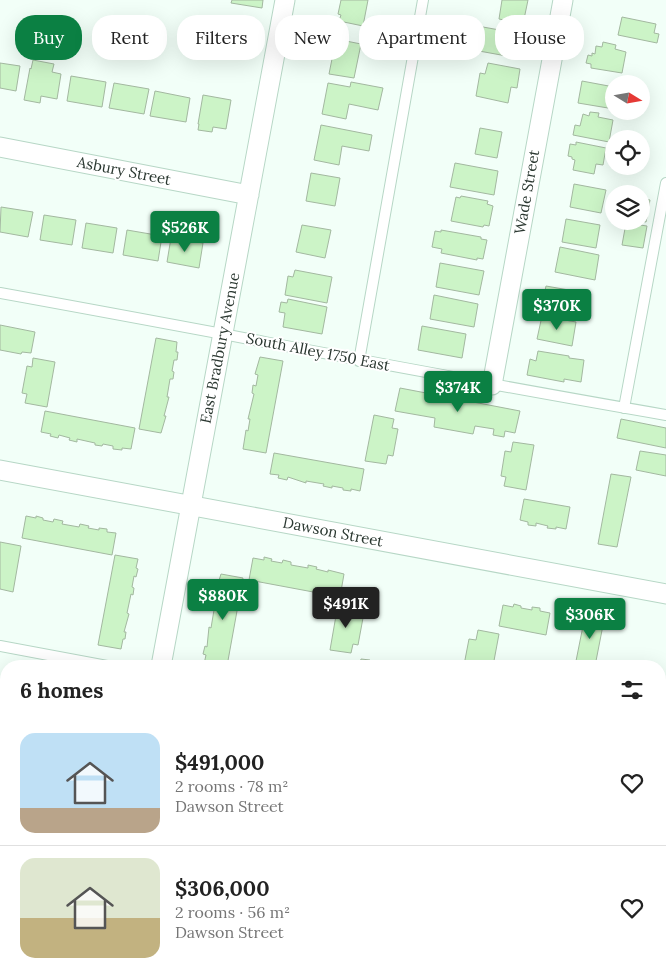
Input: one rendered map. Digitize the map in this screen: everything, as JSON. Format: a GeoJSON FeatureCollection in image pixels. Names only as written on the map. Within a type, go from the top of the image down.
{"type":"FeatureCollection","features":[{"type":"Feature","properties":{"kind":"street","name":"East Bradbury Avenue"},"geometry":{"type":"LineString","coordinates":[[162,660],[285,0]]}},
{"type":"Feature","properties":{"kind":"street","name":"Wade Street"},"geometry":{"type":"LineString","coordinates":[[492,385],[563,0]]}},
{"type":"Feature","properties":{"kind":"street","name":"Asbury Street"},"geometry":{"type":"LineString","coordinates":[[0,147],[249,195]]}},
{"type":"Feature","properties":{"kind":"street","name":"Dawson Street"},"geometry":{"type":"LineString","coordinates":[[0,470],[666,594]]}},
{"type":"Feature","properties":{"kind":"lane"},"geometry":{"type":"LineString","coordinates":[[358,360],[423,0]]}},
{"type":"Feature","properties":{"kind":"lane"},"geometry":{"type":"LineString","coordinates":[[624,408],[666,183]]}},
{"type":"Feature","properties":{"kind":"lane","name":"South Alley 1750 East"},"geometry":{"type":"LineString","coordinates":[[0,292],[666,416]]}},
{"type":"Feature","properties":{"kind":"lane"},"geometry":{"type":"LineString","coordinates":[[0,646],[75,660]]}},
{"type":"Feature","properties":{"kind":"building"},"geometry":{"type":"Polygon","coordinates":[[[232,0],[263,0],[262,8],[231,3],[232,0]]]}},
{"type":"Feature","properties":{"kind":"building"},"geometry":{"type":"Polygon","coordinates":[[[341,0],[368,0],[365,15],[359,15],[359,25],[349,23],[349,15],[338,14],[341,0]]]}},
{"type":"Feature","properties":{"kind":"building"},"geometry":{"type":"Polygon","coordinates":[[[502,0],[528,0],[525,15],[500,15],[502,0]]]}},
{"type":"Feature","properties":{"kind":"building"},"geometry":{"type":"Polygon","coordinates":[[[622,17],[656,24],[654,33],[659,34],[657,43],[618,35],[622,17]]]}},
{"type":"Feature","properties":{"kind":"building"},"geometry":{"type":"Polygon","coordinates":[[[485,27],[495,29],[495,54],[485,52],[485,27]]]}},
{"type":"Feature","properties":{"kind":"building"},"geometry":{"type":"Polygon","coordinates":[[[349,42],[359,44],[354,78],[329,74],[332,60],[349,60],[349,42]]]}},
{"type":"Feature","properties":{"kind":"building"},"geometry":{"type":"Polygon","coordinates":[[[603,42],[616,45],[615,49],[626,52],[622,73],[591,68],[591,64],[586,63],[588,55],[592,56],[592,53],[595,54],[596,46],[602,47],[603,42]]]}},
{"type":"Feature","properties":{"kind":"building"},"geometry":{"type":"Polygon","coordinates":[[[33,60],[54,64],[52,72],[61,74],[57,99],[41,96],[40,103],[24,100],[33,60]]]}},
{"type":"Feature","properties":{"kind":"building"},"geometry":{"type":"Polygon","coordinates":[[[0,63],[20,66],[16,91],[0,88],[0,63]]]}},
{"type":"Feature","properties":{"kind":"building"},"geometry":{"type":"Polygon","coordinates":[[[488,63],[520,69],[517,88],[511,87],[508,103],[476,96],[480,73],[485,74],[488,63]]]}},
{"type":"Feature","properties":{"kind":"building"},"geometry":{"type":"Polygon","coordinates":[[[71,76],[106,82],[102,107],[67,101],[71,76]]]}},
{"type":"Feature","properties":{"kind":"building"},"geometry":{"type":"Polygon","coordinates":[[[582,81],[605,85],[605,108],[578,103],[582,81]]]}},
{"type":"Feature","properties":{"kind":"building"},"geometry":{"type":"Polygon","coordinates":[[[351,82],[383,88],[378,110],[349,104],[346,119],[322,114],[328,83],[350,87],[351,82]]]}},
{"type":"Feature","properties":{"kind":"building"},"geometry":{"type":"Polygon","coordinates":[[[114,83],[149,89],[144,114],[109,108],[114,83]]]}},
{"type":"Feature","properties":{"kind":"building"},"geometry":{"type":"Polygon","coordinates":[[[155,91],[190,98],[186,122],[150,116],[155,91]]]}},
{"type":"Feature","properties":{"kind":"building"},"geometry":{"type":"Polygon","coordinates":[[[203,95],[231,100],[226,129],[213,127],[212,132],[198,130],[203,95]]]}},
{"type":"Feature","properties":{"kind":"building"},"geometry":{"type":"Polygon","coordinates":[[[590,112],[599,113],[598,117],[605,120],[613,120],[611,130],[605,130],[605,141],[573,135],[575,125],[580,126],[583,114],[589,116],[590,112]]]}},
{"type":"Feature","properties":{"kind":"building"},"geometry":{"type":"Polygon","coordinates":[[[321,125],[372,135],[369,151],[342,146],[339,165],[314,160],[321,125]]]}},
{"type":"Feature","properties":{"kind":"building"},"geometry":{"type":"Polygon","coordinates":[[[480,128],[502,132],[497,158],[475,154],[480,128]]]}},
{"type":"Feature","properties":{"kind":"building"},"geometry":{"type":"Polygon","coordinates":[[[576,142],[605,148],[603,165],[596,164],[594,174],[573,170],[575,160],[568,156],[570,144],[576,145],[576,142]]]}},
{"type":"Feature","properties":{"kind":"building"},"geometry":{"type":"Polygon","coordinates":[[[455,163],[498,171],[494,195],[450,187],[455,163]]]}},
{"type":"Feature","properties":{"kind":"building"},"geometry":{"type":"Polygon","coordinates":[[[311,173],[340,178],[335,206],[306,201],[311,173]]]}},
{"type":"Feature","properties":{"kind":"building"},"geometry":{"type":"Polygon","coordinates":[[[574,184],[605,190],[601,213],[570,207],[574,184]]]}},
{"type":"Feature","properties":{"kind":"building"},"geometry":{"type":"Polygon","coordinates":[[[461,196],[488,201],[487,204],[493,206],[489,226],[484,225],[483,227],[451,221],[456,197],[460,198],[461,196]]]}},
{"type":"Feature","properties":{"kind":"building"},"geometry":{"type":"Polygon","coordinates":[[[1,207],[33,212],[28,237],[0,232],[1,207]]]}},
{"type":"Feature","properties":{"kind":"building"},"geometry":{"type":"Polygon","coordinates":[[[44,215],[76,220],[72,245],[40,240],[44,215]]]}},
{"type":"Feature","properties":{"kind":"building"},"geometry":{"type":"Polygon","coordinates":[[[566,219],[600,225],[596,248],[562,242],[566,219]]]}},
{"type":"Feature","properties":{"kind":"building"},"geometry":{"type":"Polygon","coordinates":[[[86,223],[117,228],[113,253],[82,248],[86,223]]]}},
{"type":"Feature","properties":{"kind":"building"},"geometry":{"type":"Polygon","coordinates":[[[302,225],[331,230],[325,258],[296,252],[302,225]]]}},
{"type":"Feature","properties":{"kind":"building"},"geometry":{"type":"Polygon","coordinates":[[[127,230],[162,236],[158,261],[123,255],[127,230]]]}},
{"type":"Feature","properties":{"kind":"building"},"geometry":{"type":"Polygon","coordinates":[[[441,230],[481,237],[481,239],[487,240],[483,259],[477,258],[477,260],[441,253],[442,249],[432,247],[435,231],[441,232],[441,230]]]}},
{"type":"Feature","properties":{"kind":"building"},"geometry":{"type":"Polygon","coordinates":[[[625,230],[646,230],[643,248],[622,245],[625,230]]]}},
{"type":"Feature","properties":{"kind":"building"},"geometry":{"type":"Polygon","coordinates":[[[171,238],[203,243],[199,268],[167,262],[171,238]]]}},
{"type":"Feature","properties":{"kind":"building"},"geometry":{"type":"Polygon","coordinates":[[[560,247],[599,255],[595,280],[555,272],[560,247]]]}},
{"type":"Feature","properties":{"kind":"building"},"geometry":{"type":"Polygon","coordinates":[[[440,263],[484,271],[479,295],[436,287],[440,263]]]}},
{"type":"Feature","properties":{"kind":"building"},"geometry":{"type":"Polygon","coordinates":[[[295,270],[332,277],[327,303],[285,295],[288,276],[293,277],[295,270]]]}},
{"type":"Feature","properties":{"kind":"building"},"geometry":{"type":"Polygon","coordinates":[[[546,286],[580,292],[575,315],[541,309],[546,286]]]}},
{"type":"Feature","properties":{"kind":"building"},"geometry":{"type":"Polygon","coordinates":[[[434,295],[478,304],[474,327],[430,319],[434,295]]]}},
{"type":"Feature","properties":{"kind":"building"},"geometry":{"type":"Polygon","coordinates":[[[288,299],[327,307],[322,334],[283,327],[285,313],[279,312],[281,302],[287,303],[288,299]]]}},
{"type":"Feature","properties":{"kind":"building"},"geometry":{"type":"Polygon","coordinates":[[[542,316],[576,322],[572,346],[537,339],[542,316]]]}},
{"type":"Feature","properties":{"kind":"building"},"geometry":{"type":"Polygon","coordinates":[[[0,325],[35,332],[31,353],[22,352],[21,354],[0,350],[0,325]]]}},
{"type":"Feature","properties":{"kind":"building"},"geometry":{"type":"Polygon","coordinates":[[[422,326],[466,334],[462,358],[418,350],[422,326]]]}},
{"type":"Feature","properties":{"kind":"building"},"geometry":{"type":"Polygon","coordinates":[[[156,338],[177,342],[176,352],[178,352],[177,360],[174,360],[173,379],[170,379],[167,397],[169,397],[164,416],[166,416],[161,433],[139,429],[156,338]]]}},
{"type":"Feature","properties":{"kind":"building"},"geometry":{"type":"Polygon","coordinates":[[[538,351],[584,360],[581,382],[564,379],[564,382],[527,375],[530,359],[536,361],[538,351]]]}},
{"type":"Feature","properties":{"kind":"building"},"geometry":{"type":"Polygon","coordinates":[[[260,357],[283,361],[266,453],[243,449],[254,394],[252,393],[253,385],[256,386],[258,375],[255,374],[260,357]]]}},
{"type":"Feature","properties":{"kind":"building"},"geometry":{"type":"Polygon","coordinates":[[[33,358],[55,362],[47,407],[25,403],[27,394],[22,393],[27,366],[32,367],[33,358]]]}},
{"type":"Feature","properties":{"kind":"building"},"geometry":{"type":"Polygon","coordinates":[[[400,388],[520,411],[515,433],[505,431],[504,437],[493,435],[494,429],[475,426],[473,434],[434,427],[435,418],[395,411],[400,388]]]}},
{"type":"Feature","properties":{"kind":"building"},"geometry":{"type":"Polygon","coordinates":[[[45,411],[135,428],[131,449],[113,449],[113,446],[95,445],[95,443],[77,439],[77,442],[59,435],[58,438],[50,436],[51,434],[41,432],[45,411]]]}},
{"type":"Feature","properties":{"kind":"building"},"geometry":{"type":"Polygon","coordinates":[[[374,415],[394,419],[392,428],[398,429],[393,456],[388,455],[386,464],[365,461],[374,415]]]}},
{"type":"Feature","properties":{"kind":"building"},"geometry":{"type":"Polygon","coordinates":[[[621,419],[666,428],[666,448],[617,438],[621,419]]]}},
{"type":"Feature","properties":{"kind":"building"},"geometry":{"type":"Polygon","coordinates":[[[513,442],[534,445],[526,490],[504,486],[506,477],[501,476],[505,451],[511,452],[513,442]]]}},
{"type":"Feature","properties":{"kind":"building"},"geometry":{"type":"Polygon","coordinates":[[[640,451],[666,455],[666,476],[636,470],[640,451]]]}},
{"type":"Feature","properties":{"kind":"building"},"geometry":{"type":"Polygon","coordinates":[[[274,453],[364,469],[360,491],[343,490],[343,488],[332,486],[332,488],[323,486],[324,484],[306,481],[306,483],[288,477],[287,480],[278,478],[279,475],[270,474],[274,453]]]}},
{"type":"Feature","properties":{"kind":"building"},"geometry":{"type":"Polygon","coordinates":[[[611,474],[631,477],[617,547],[598,544],[611,474]]]}},
{"type":"Feature","properties":{"kind":"building"},"geometry":{"type":"Polygon","coordinates":[[[524,499],[570,507],[566,529],[547,528],[548,526],[536,523],[536,526],[528,525],[528,522],[520,520],[524,499]]]}},
{"type":"Feature","properties":{"kind":"building"},"geometry":{"type":"Polygon","coordinates":[[[26,516],[36,518],[36,516],[53,522],[54,519],[63,521],[62,524],[79,527],[80,524],[89,526],[88,528],[107,529],[107,532],[116,533],[112,555],[22,538],[26,516]]]}},
{"type":"Feature","properties":{"kind":"building"},"geometry":{"type":"Polygon","coordinates":[[[0,542],[21,546],[13,592],[0,589],[0,542]]]}},
{"type":"Feature","properties":{"kind":"building"},"geometry":{"type":"Polygon","coordinates":[[[115,555],[138,559],[136,568],[138,569],[136,577],[134,576],[132,587],[134,588],[133,595],[131,594],[127,613],[129,614],[124,632],[126,632],[125,639],[123,639],[121,649],[98,645],[115,555]]]}},
{"type":"Feature","properties":{"kind":"building"},"geometry":{"type":"Polygon","coordinates":[[[264,557],[272,559],[271,561],[282,563],[283,560],[291,562],[291,565],[308,568],[308,565],[328,572],[328,570],[344,574],[340,597],[249,580],[253,558],[264,560],[264,557]]]}},
{"type":"Feature","properties":{"kind":"building"},"geometry":{"type":"Polygon","coordinates":[[[221,574],[243,578],[228,660],[205,660],[206,655],[203,654],[205,646],[207,647],[209,627],[211,628],[214,610],[212,609],[213,602],[216,602],[218,590],[216,590],[221,574]]]}},
{"type":"Feature","properties":{"kind":"building"},"geometry":{"type":"Polygon","coordinates":[[[338,604],[359,608],[358,617],[363,618],[358,645],[353,644],[351,653],[330,650],[338,604]]]}},
{"type":"Feature","properties":{"kind":"building"},"geometry":{"type":"Polygon","coordinates":[[[514,604],[521,606],[521,608],[532,610],[532,607],[540,608],[540,611],[550,613],[546,635],[499,626],[503,605],[513,607],[514,604]]]}},
{"type":"Feature","properties":{"kind":"building"},"geometry":{"type":"Polygon","coordinates":[[[586,611],[605,615],[596,660],[576,660],[586,611]]]}},
{"type":"Feature","properties":{"kind":"building"},"geometry":{"type":"Polygon","coordinates":[[[478,630],[499,634],[494,660],[465,660],[469,639],[476,640],[478,630]]]}}]}
